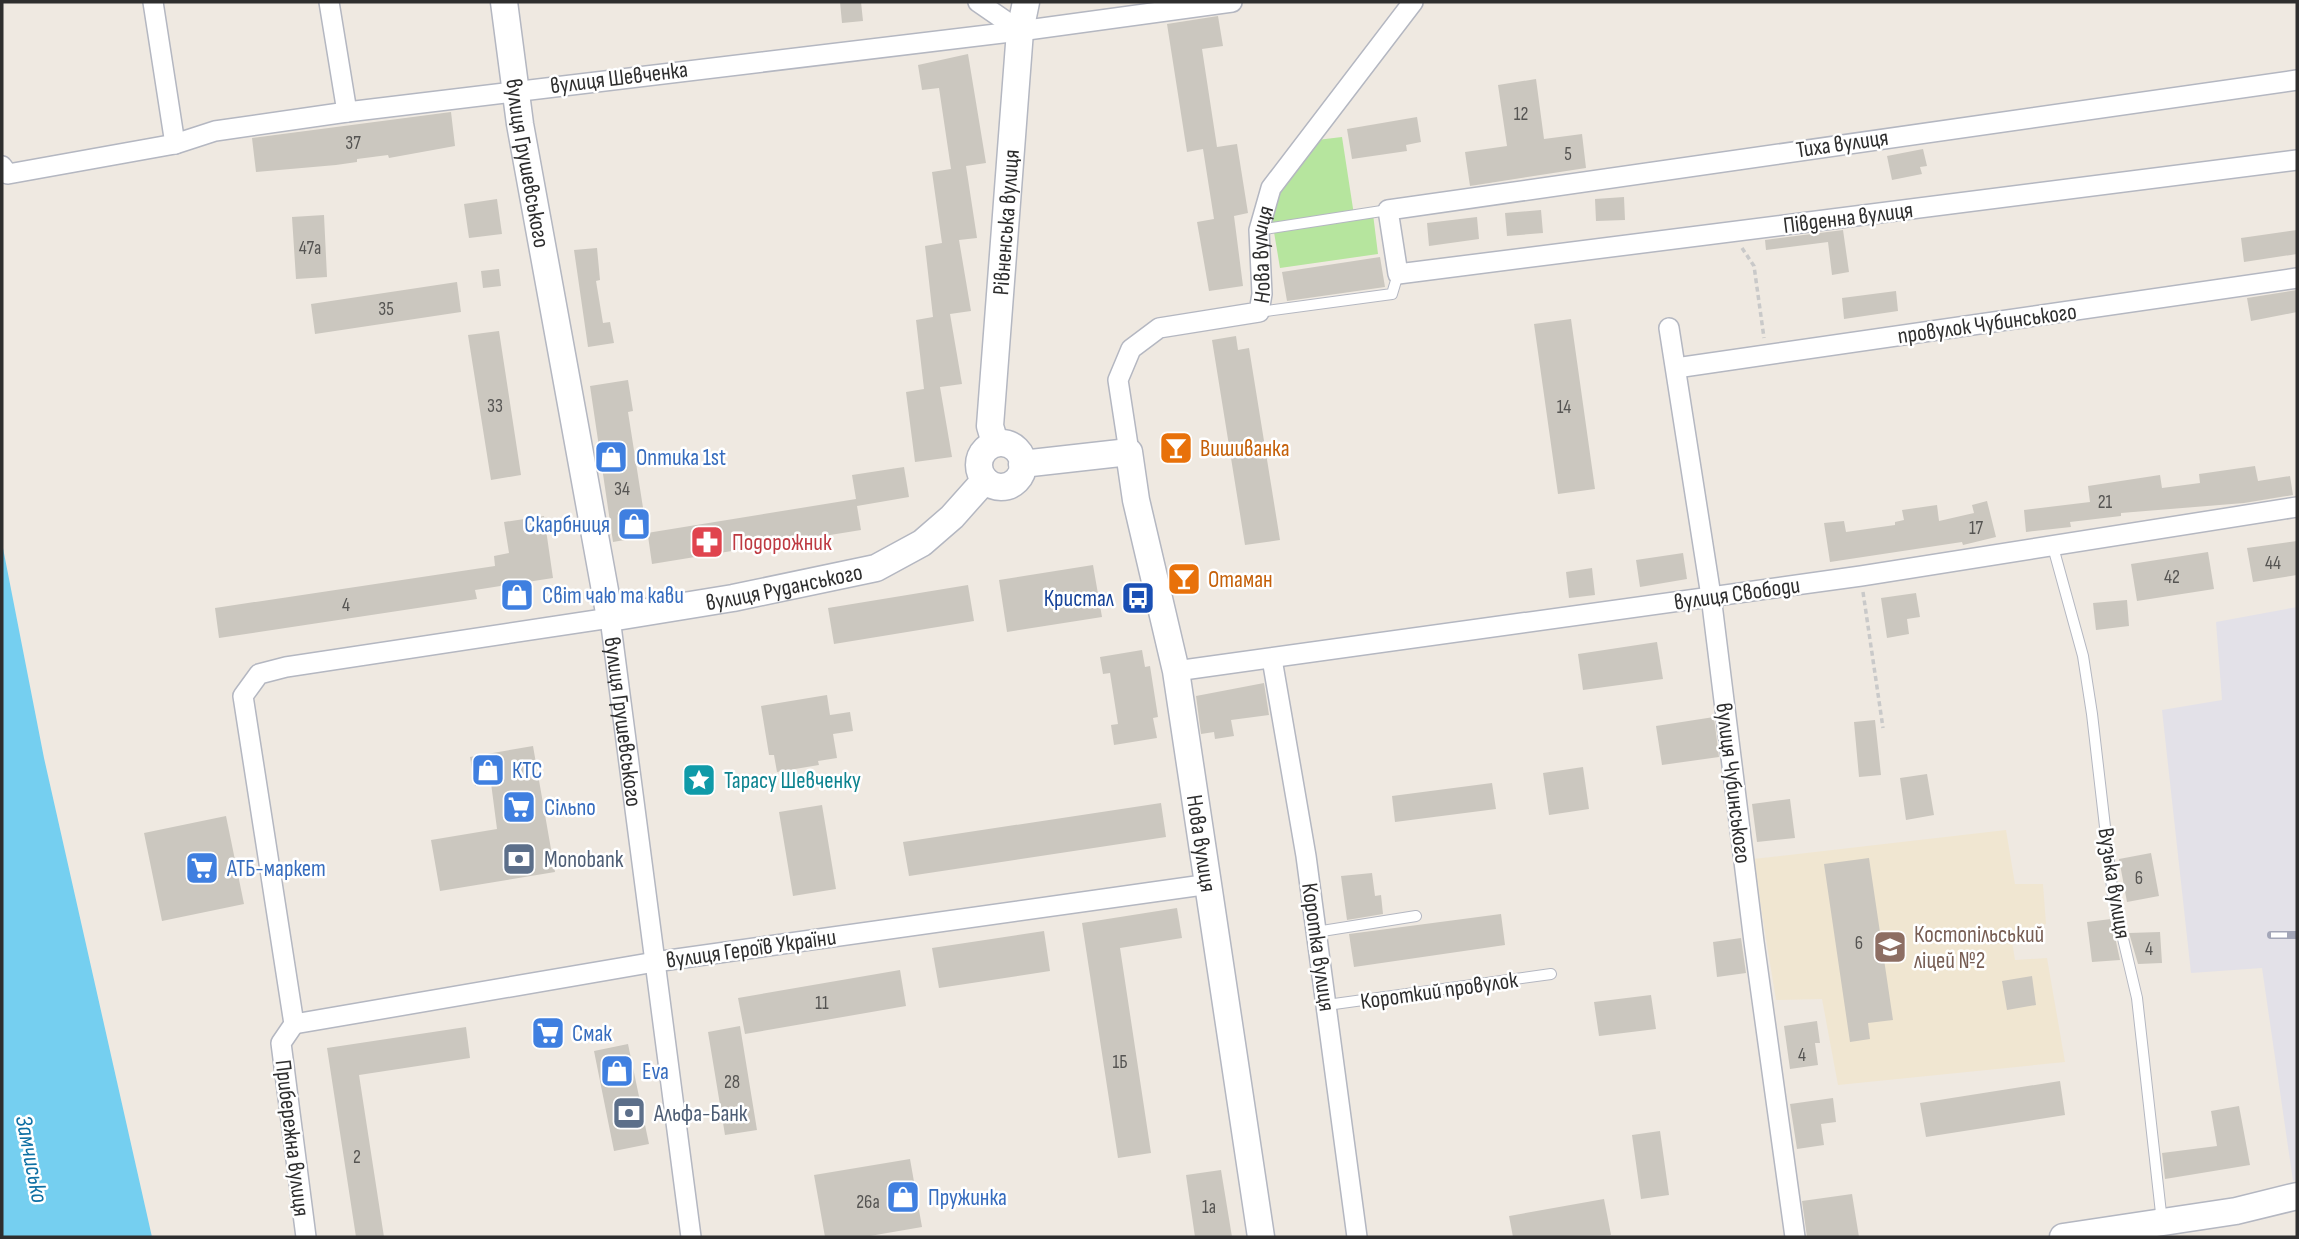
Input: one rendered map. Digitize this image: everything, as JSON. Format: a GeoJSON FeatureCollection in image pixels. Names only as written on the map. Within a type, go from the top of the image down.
{"type":"FeatureCollection","features":[{"type":"Feature","properties":{"kind":"street"},"geometry":{"type":"LineString","coordinates":[[153,2],[175,144]]}},
{"type":"Feature","properties":{"kind":"street"},"geometry":{"type":"LineString","coordinates":[[329,2],[347,112]]}},
{"type":"Feature","properties":{"kind":"street","name":"вулиця Грушевського"},"geometry":{"type":"LineString","coordinates":[[505,2],[516,89],[610,618],[691,1237]]}},
{"type":"Feature","properties":{"kind":"street"},"geometry":{"type":"LineString","coordinates":[[978,2],[1020,31]]}},
{"type":"Feature","properties":{"kind":"street","name":"Рівненська вулиця"},"geometry":{"type":"LineString","coordinates":[[995,443],[990,425],[1020,31],[1026,2]]}},
{"type":"Feature","properties":{"kind":"street","name":"вулиця Шевченка"},"geometry":{"type":"LineString","coordinates":[[5,170],[175,144],[215,131],[347,112],[516,89],[1020,31],[1232,2]]}},
{"type":"Feature","properties":{"kind":"street","name":"Нова вулиця"},"geometry":{"type":"LineString","coordinates":[[1261,1237],[1176,671],[1136,500],[1118,380],[1131,349],[1159,328],[1259,312],[1262,294],[1259,230],[1271,188],[1413,2]]}},
{"type":"Feature","properties":{"kind":"street","name":"Тиха вулиця"},"geometry":{"type":"LineString","coordinates":[[1388,210],[2297,80]]}},
{"type":"Feature","properties":{"kind":"street","name":"Південна вулиця"},"geometry":{"type":"LineString","coordinates":[[1398,274],[2297,160]]}},
{"type":"Feature","properties":{"kind":"street"},"geometry":{"type":"LineString","coordinates":[[1388,210],[1398,274]]}},
{"type":"Feature","properties":{"kind":"street","name":"провулок Чубинського"},"geometry":{"type":"LineString","coordinates":[[1676,368],[2297,278]]}},
{"type":"Feature","properties":{"kind":"street","name":"вулиця Чубинського"},"geometry":{"type":"LineString","coordinates":[[1668,328],[1711,596],[1756,955],[1796,1237]]}},
{"type":"Feature","properties":{"kind":"street"},"geometry":{"type":"LineString","coordinates":[[995,443],[1003,443],[1016,449],[1022,464],[1021,474],[1011,484],[998,486],[985,480],[981,474],[980,459],[983,452],[995,443]]}},
{"type":"Feature","properties":{"kind":"street"},"geometry":{"type":"LineString","coordinates":[[1022,464],[1129,452]]}},
{"type":"Feature","properties":{"kind":"street","name":"вулиця Руданського"},"geometry":{"type":"LineString","coordinates":[[260,674],[286,667],[733,598],[876,568],[922,542],[952,517],[985,480]]}},
{"type":"Feature","properties":{"kind":"street","name":"вулиця Свободи"},"geometry":{"type":"LineString","coordinates":[[1176,671],[1861,576],[2297,507]]}},
{"type":"Feature","properties":{"kind":"street","name":"Коротка вулиця"},"geometry":{"type":"LineString","coordinates":[[1272,659],[1327,1005],[1357,1237]]}},
{"type":"Feature","properties":{"kind":"street","name":"Прибережна вулиця"},"geometry":{"type":"LineString","coordinates":[[260,674],[243,696],[294,1024],[281,1043],[306,1237]]}},
{"type":"Feature","properties":{"kind":"street","name":"вулиця Героїв України"},"geometry":{"type":"LineString","coordinates":[[294,1024],[655,962],[1210,884]]}},
{"type":"Feature","properties":{"kind":"street"},"geometry":{"type":"LineString","coordinates":[[2063,1237],[2291,1202]]}},
{"type":"Feature","properties":{"kind":"lane"},"geometry":{"type":"LineString","coordinates":[[1259,230],[1388,210]]}},
{"type":"Feature","properties":{"kind":"lane"},"geometry":{"type":"LineString","coordinates":[[1259,312],[1392,294],[1398,274]]}},
{"type":"Feature","properties":{"kind":"lane","name":"Вузька вулиця"},"geometry":{"type":"LineString","coordinates":[[2053,547],[2082,656],[2088,691],[2113,896],[2137,998],[2162,1222]]}},
{"type":"Feature","properties":{"kind":"lane"},"geometry":{"type":"LineString","coordinates":[[1316,932],[1416,916]]}},
{"type":"Feature","properties":{"kind":"lane","name":"Короткий провулок"},"geometry":{"type":"LineString","coordinates":[[1327,1005],[1551,974]]}},
{"type":"Feature","properties":{"kind":"path"},"geometry":{"type":"LineString","coordinates":[[1731,232],[1754,266],[1766,355]]}},
{"type":"Feature","properties":{"kind":"path"},"geometry":{"type":"LineString","coordinates":[[1861,576],[1883,727]]}},
{"type":"Feature","properties":{"kind":"shaded area"},"geometry":{"type":"Polygon","coordinates":[[[2297,607],[2297,1180],[2293,1181],[2262,968],[2191,973],[2162,710],[2222,700],[2216,622],[2297,607]]]}},
{"type":"Feature","properties":{"kind":"shaded area","name":"Костопільський ліцей №2"},"geometry":{"type":"Polygon","coordinates":[[[2006,830],[2015,884],[2043,884],[2046,924],[2011,935],[2015,960],[2047,958],[2065,1062],[1838,1085],[1822,999],[1776,1000],[1753,859],[2006,830]]]}},
{"type":"Feature","properties":{"kind":"green space"},"geometry":{"type":"Polygon","coordinates":[[[1342,137],[1354,215],[1373,214],[1378,254],[1280,268],[1271,214],[1280,189],[1317,140],[1342,137]]]}},
{"type":"Feature","properties":{"kind":"water","name":"Замчисько"},"geometry":{"type":"Polygon","coordinates":[[[2,543],[44,758],[152,1237],[2,1237],[2,543]]]}},
{"type":"Feature","properties":{"kind":"building"},"geometry":{"type":"Polygon","coordinates":[[[840,2],[861,2],[863,21],[842,23],[840,2]]]}},
{"type":"Feature","properties":{"kind":"building"},"geometry":{"type":"Polygon","coordinates":[[[1218,16],[1223,46],[1202,49],[1217,147],[1237,144],[1248,213],[1234,216],[1243,286],[1209,291],[1197,222],[1214,219],[1203,149],[1187,152],[1167,24],[1218,16]]]}},
{"type":"Feature","properties":{"kind":"building"},"geometry":{"type":"Polygon","coordinates":[[[968,54],[986,163],[966,166],[977,238],[959,240],[971,311],[950,314],[962,384],[940,387],[952,457],[915,462],[906,392],[924,389],[916,320],[933,317],[925,246],[942,243],[932,172],[951,169],[939,88],[922,90],[918,65],[968,54]]]}},
{"type":"Feature","properties":{"kind":"building"},"geometry":{"type":"Polygon","coordinates":[[[1536,79],[1544,139],[1582,134],[1586,168],[1470,186],[1465,152],[1507,146],[1498,85],[1536,79]]]}},
{"type":"Feature","properties":{"kind":"building"},"geometry":{"type":"Polygon","coordinates":[[[451,112],[455,146],[389,158],[388,155],[357,159],[357,162],[336,165],[256,172],[252,138],[451,112]]]}},
{"type":"Feature","properties":{"kind":"building"},"geometry":{"type":"Polygon","coordinates":[[[1417,117],[1421,142],[1406,145],[1407,151],[1352,159],[1347,129],[1417,117]]]}},
{"type":"Feature","properties":{"kind":"building"},"geometry":{"type":"Polygon","coordinates":[[[1923,149],[1927,166],[1920,167],[1922,174],[1892,180],[1887,156],[1923,149]]]}},
{"type":"Feature","properties":{"kind":"building"},"geometry":{"type":"Polygon","coordinates":[[[1624,197],[1625,220],[1596,221],[1595,199],[1624,197]]]}},
{"type":"Feature","properties":{"kind":"building"},"geometry":{"type":"Polygon","coordinates":[[[497,199],[502,234],[469,238],[464,204],[497,199]]]}},
{"type":"Feature","properties":{"kind":"building"},"geometry":{"type":"Polygon","coordinates":[[[1541,210],[1543,233],[1507,236],[1505,213],[1541,210]]]}},
{"type":"Feature","properties":{"kind":"building"},"geometry":{"type":"Polygon","coordinates":[[[324,215],[327,277],[296,279],[292,217],[324,215]]]}},
{"type":"Feature","properties":{"kind":"building"},"geometry":{"type":"Polygon","coordinates":[[[1477,217],[1479,239],[1429,246],[1427,223],[1477,217]]]}},
{"type":"Feature","properties":{"kind":"building"},"geometry":{"type":"Polygon","coordinates":[[[1843,230],[1849,272],[1832,275],[1828,242],[1766,250],[1765,240],[1843,230]]]}},
{"type":"Feature","properties":{"kind":"building"},"geometry":{"type":"Polygon","coordinates":[[[2297,230],[2297,254],[2244,262],[2241,238],[2297,230]]]}},
{"type":"Feature","properties":{"kind":"building"},"geometry":{"type":"Polygon","coordinates":[[[597,248],[600,280],[596,281],[603,323],[610,322],[614,343],[588,347],[574,250],[597,248]]]}},
{"type":"Feature","properties":{"kind":"building"},"geometry":{"type":"Polygon","coordinates":[[[1380,257],[1385,287],[1287,301],[1282,272],[1380,257]]]}},
{"type":"Feature","properties":{"kind":"building"},"geometry":{"type":"Polygon","coordinates":[[[499,269],[501,286],[483,288],[481,271],[499,269]]]}},
{"type":"Feature","properties":{"kind":"building"},"geometry":{"type":"Polygon","coordinates":[[[457,282],[461,312],[315,334],[311,304],[457,282]]]}},
{"type":"Feature","properties":{"kind":"building"},"geometry":{"type":"Polygon","coordinates":[[[2297,290],[2297,312],[2251,321],[2247,298],[2297,290]]]}},
{"type":"Feature","properties":{"kind":"building"},"geometry":{"type":"Polygon","coordinates":[[[1896,291],[1898,311],[1844,319],[1842,298],[1896,291]]]}},
{"type":"Feature","properties":{"kind":"building"},"geometry":{"type":"Polygon","coordinates":[[[1571,319],[1595,489],[1558,494],[1534,324],[1571,319]]]}},
{"type":"Feature","properties":{"kind":"building"},"geometry":{"type":"Polygon","coordinates":[[[499,331],[521,475],[491,480],[468,335],[499,331]]]}},
{"type":"Feature","properties":{"kind":"building"},"geometry":{"type":"Polygon","coordinates":[[[1236,336],[1238,350],[1249,348],[1280,540],[1245,545],[1212,340],[1236,336]]]}},
{"type":"Feature","properties":{"kind":"building"},"geometry":{"type":"Polygon","coordinates":[[[628,380],[633,411],[628,412],[647,533],[856,499],[852,475],[904,467],[909,497],[857,506],[861,530],[652,564],[648,536],[613,542],[590,386],[628,380]]]}},
{"type":"Feature","properties":{"kind":"building"},"geometry":{"type":"Polygon","coordinates":[[[2255,466],[2258,481],[2290,476],[2293,495],[2244,503],[2121,513],[2121,516],[2070,522],[2071,527],[2026,532],[2024,510],[2090,502],[2088,486],[2160,475],[2162,488],[2200,483],[2199,474],[2255,466]]]}},
{"type":"Feature","properties":{"kind":"building"},"geometry":{"type":"Polygon","coordinates":[[[1987,501],[1996,537],[1963,545],[1962,542],[1830,562],[1824,523],[1844,521],[1846,532],[1895,525],[1895,522],[1904,520],[1902,510],[1937,505],[1939,521],[1974,513],[1972,505],[1987,501]]]}},
{"type":"Feature","properties":{"kind":"building"},"geometry":{"type":"Polygon","coordinates":[[[544,516],[553,578],[475,590],[477,599],[219,638],[215,608],[495,566],[494,556],[509,553],[504,522],[544,516]]]}},
{"type":"Feature","properties":{"kind":"building"},"geometry":{"type":"Polygon","coordinates":[[[2297,541],[2297,575],[2253,582],[2247,548],[2297,541]]]}},
{"type":"Feature","properties":{"kind":"building"},"geometry":{"type":"Polygon","coordinates":[[[2208,552],[2214,589],[2137,601],[2131,564],[2208,552]]]}},
{"type":"Feature","properties":{"kind":"building"},"geometry":{"type":"Polygon","coordinates":[[[1683,553],[1687,579],[1640,587],[1636,560],[1683,553]]]}},
{"type":"Feature","properties":{"kind":"building"},"geometry":{"type":"Polygon","coordinates":[[[1093,565],[1102,617],[1007,632],[999,580],[1093,565]]]}},
{"type":"Feature","properties":{"kind":"building"},"geometry":{"type":"Polygon","coordinates":[[[1592,568],[1595,595],[1569,598],[1566,572],[1592,568]]]}},
{"type":"Feature","properties":{"kind":"building"},"geometry":{"type":"Polygon","coordinates":[[[968,585],[974,621],[834,644],[828,608],[968,585]]]}},
{"type":"Feature","properties":{"kind":"building"},"geometry":{"type":"Polygon","coordinates":[[[1916,593],[1920,617],[1907,619],[1909,634],[1887,638],[1881,598],[1916,593]]]}},
{"type":"Feature","properties":{"kind":"building"},"geometry":{"type":"Polygon","coordinates":[[[2127,600],[2129,626],[2096,630],[2093,603],[2127,600]]]}},
{"type":"Feature","properties":{"kind":"building"},"geometry":{"type":"Polygon","coordinates":[[[1657,642],[1663,679],[1583,690],[1578,654],[1657,642]]]}},
{"type":"Feature","properties":{"kind":"building"},"geometry":{"type":"Polygon","coordinates":[[[1142,650],[1145,667],[1150,666],[1158,717],[1153,718],[1157,738],[1114,745],[1111,725],[1118,724],[1110,673],[1103,674],[1100,657],[1142,650]]]}},
{"type":"Feature","properties":{"kind":"building"},"geometry":{"type":"Polygon","coordinates":[[[1264,683],[1269,715],[1231,720],[1234,736],[1215,739],[1214,732],[1201,734],[1196,696],[1264,683]]]}},
{"type":"Feature","properties":{"kind":"building"},"geometry":{"type":"Polygon","coordinates":[[[827,695],[830,715],[850,712],[853,731],[833,734],[837,758],[818,761],[819,765],[777,772],[774,755],[769,755],[761,706],[827,695]]]}},
{"type":"Feature","properties":{"kind":"building"},"geometry":{"type":"Polygon","coordinates":[[[1714,717],[1719,757],[1662,765],[1656,726],[1714,717]]]}},
{"type":"Feature","properties":{"kind":"building"},"geometry":{"type":"Polygon","coordinates":[[[1875,720],[1881,775],[1859,777],[1854,722],[1875,720]]]}},
{"type":"Feature","properties":{"kind":"building","name":"Сільпо"},"geometry":{"type":"Polygon","coordinates":[[[533,746],[555,872],[440,891],[431,840],[497,829],[491,783],[475,786],[470,757],[533,746]]]}},
{"type":"Feature","properties":{"kind":"building"},"geometry":{"type":"Polygon","coordinates":[[[1583,767],[1589,809],[1549,815],[1543,773],[1583,767]]]}},
{"type":"Feature","properties":{"kind":"building"},"geometry":{"type":"Polygon","coordinates":[[[1927,774],[1934,815],[1906,820],[1900,778],[1927,774]]]}},
{"type":"Feature","properties":{"kind":"building"},"geometry":{"type":"Polygon","coordinates":[[[1492,783],[1496,809],[1395,822],[1392,796],[1492,783]]]}},
{"type":"Feature","properties":{"kind":"building"},"geometry":{"type":"Polygon","coordinates":[[[1790,799],[1795,838],[1757,842],[1752,804],[1790,799]]]}},
{"type":"Feature","properties":{"kind":"building"},"geometry":{"type":"Polygon","coordinates":[[[1161,803],[1166,837],[909,876],[903,842],[1161,803]]]}},
{"type":"Feature","properties":{"kind":"building"},"geometry":{"type":"Polygon","coordinates":[[[822,805],[836,889],[793,896],[779,812],[822,805]]]}},
{"type":"Feature","properties":{"kind":"building"},"geometry":{"type":"Polygon","coordinates":[[[226,816],[244,904],[162,921],[144,833],[226,816]]]}},
{"type":"Feature","properties":{"kind":"building"},"geometry":{"type":"Polygon","coordinates":[[[2151,853],[2159,896],[2127,902],[2119,859],[2151,853]]]}},
{"type":"Feature","properties":{"kind":"building"},"geometry":{"type":"Polygon","coordinates":[[[1869,858],[1893,1020],[1868,1023],[1870,1039],[1850,1042],[1824,864],[1869,858]]]}},
{"type":"Feature","properties":{"kind":"building"},"geometry":{"type":"Polygon","coordinates":[[[1372,873],[1375,896],[1381,895],[1383,914],[1347,920],[1341,876],[1372,873]]]}},
{"type":"Feature","properties":{"kind":"building"},"geometry":{"type":"Polygon","coordinates":[[[1177,908],[1182,938],[1120,948],[1151,1153],[1118,1158],[1082,923],[1177,908]]]}},
{"type":"Feature","properties":{"kind":"building"},"geometry":{"type":"Polygon","coordinates":[[[1501,914],[1505,945],[1354,967],[1349,934],[1501,914]]]}},
{"type":"Feature","properties":{"kind":"building"},"geometry":{"type":"Polygon","coordinates":[[[2111,919],[2120,960],[2092,962],[2087,922],[2111,919]]]}},
{"type":"Feature","properties":{"kind":"building"},"geometry":{"type":"Polygon","coordinates":[[[1044,931],[1050,971],[939,988],[932,948],[1044,931]]]}},
{"type":"Feature","properties":{"kind":"building"},"geometry":{"type":"Polygon","coordinates":[[[2160,932],[2162,963],[2138,964],[2129,933],[2160,932]]]}},
{"type":"Feature","properties":{"kind":"building"},"geometry":{"type":"Polygon","coordinates":[[[1741,938],[1746,973],[1717,977],[1713,942],[1741,938]]]}},
{"type":"Feature","properties":{"kind":"building"},"geometry":{"type":"Polygon","coordinates":[[[900,970],[906,1006],[745,1034],[738,998],[900,970]]]}},
{"type":"Feature","properties":{"kind":"building"},"geometry":{"type":"Polygon","coordinates":[[[2032,976],[2036,1005],[2007,1010],[2002,981],[2032,976]]]}},
{"type":"Feature","properties":{"kind":"building"},"geometry":{"type":"Polygon","coordinates":[[[1651,995],[1656,1029],[1599,1036],[1594,1002],[1651,995]]]}},
{"type":"Feature","properties":{"kind":"building"},"geometry":{"type":"Polygon","coordinates":[[[1817,1021],[1820,1043],[1815,1043],[1818,1065],[1790,1069],[1784,1026],[1817,1021]]]}},
{"type":"Feature","properties":{"kind":"building"},"geometry":{"type":"Polygon","coordinates":[[[740,1026],[757,1130],[725,1135],[708,1032],[740,1026]]]}},
{"type":"Feature","properties":{"kind":"building"},"geometry":{"type":"Polygon","coordinates":[[[466,1027],[470,1058],[359,1075],[384,1237],[356,1237],[327,1048],[466,1027]]]}},
{"type":"Feature","properties":{"kind":"building"},"geometry":{"type":"Polygon","coordinates":[[[628,1044],[649,1144],[614,1151],[594,1051],[628,1044]]]}},
{"type":"Feature","properties":{"kind":"building"},"geometry":{"type":"Polygon","coordinates":[[[2060,1081],[2065,1115],[1926,1137],[1920,1103],[2060,1081]]]}},
{"type":"Feature","properties":{"kind":"building"},"geometry":{"type":"Polygon","coordinates":[[[1833,1098],[1836,1122],[1821,1124],[1824,1145],[1797,1149],[1790,1104],[1833,1098]]]}},
{"type":"Feature","properties":{"kind":"building"},"geometry":{"type":"Polygon","coordinates":[[[2239,1106],[2250,1165],[2165,1179],[2162,1153],[2217,1146],[2211,1111],[2239,1106]]]}},
{"type":"Feature","properties":{"kind":"building"},"geometry":{"type":"Polygon","coordinates":[[[1660,1131],[1669,1195],[1641,1199],[1632,1135],[1660,1131]]]}},
{"type":"Feature","properties":{"kind":"building"},"geometry":{"type":"Polygon","coordinates":[[[910,1159],[922,1227],[864,1237],[825,1237],[814,1175],[910,1159]]]}},
{"type":"Feature","properties":{"kind":"building"},"geometry":{"type":"Polygon","coordinates":[[[1221,1170],[1232,1237],[1195,1237],[1186,1175],[1221,1170]]]}},
{"type":"Feature","properties":{"kind":"building"},"geometry":{"type":"Polygon","coordinates":[[[1852,1194],[1859,1237],[1807,1237],[1802,1201],[1852,1194]]]}},
{"type":"Feature","properties":{"kind":"building"},"geometry":{"type":"Polygon","coordinates":[[[1604,1199],[1611,1235],[1513,1237],[1509,1216],[1604,1199]]]}},
{"type":"Feature","properties":{"kind":"railway"},"geometry":{"type":"LineString","coordinates":[[2271,935],[2297,935]]}},
{"type":"Feature","properties":{"kind":"place","name":"Вишиванка"},"geometry":{"type":"Point","coordinates":[1176,448]}},
{"type":"Feature","properties":{"kind":"place","name":"Оптика 1st"},"geometry":{"type":"Point","coordinates":[611,457]}},
{"type":"Feature","properties":{"kind":"place","name":"Скарбниця"},"geometry":{"type":"Point","coordinates":[634,524]}},
{"type":"Feature","properties":{"kind":"place","name":"Подорожник"},"geometry":{"type":"Point","coordinates":[707,542]}},
{"type":"Feature","properties":{"kind":"place","name":"Отаман"},"geometry":{"type":"Point","coordinates":[1184,579]}},
{"type":"Feature","properties":{"kind":"place","name":"Світ чаю та кави"},"geometry":{"type":"Point","coordinates":[517,595]}},
{"type":"Feature","properties":{"kind":"place","name":"Кристал"},"geometry":{"type":"Point","coordinates":[1138,598]}},
{"type":"Feature","properties":{"kind":"place","name":"КТС"},"geometry":{"type":"Point","coordinates":[488,770]}},
{"type":"Feature","properties":{"kind":"place","name":"Тарасу Шевченку"},"geometry":{"type":"Point","coordinates":[699,780]}},
{"type":"Feature","properties":{"kind":"place","name":"Сільпо"},"geometry":{"type":"Point","coordinates":[519,807]}},
{"type":"Feature","properties":{"kind":"place","name":"Monobank"},"geometry":{"type":"Point","coordinates":[519,859]}},
{"type":"Feature","properties":{"kind":"place","name":"АТБ-маркет"},"geometry":{"type":"Point","coordinates":[202,868]}},
{"type":"Feature","properties":{"kind":"place","name":"Костопільський ліцей №2"},"geometry":{"type":"Point","coordinates":[1890,947]}},
{"type":"Feature","properties":{"kind":"place","name":"Смак"},"geometry":{"type":"Point","coordinates":[548,1033]}},
{"type":"Feature","properties":{"kind":"place","name":"Eva"},"geometry":{"type":"Point","coordinates":[617,1071]}},
{"type":"Feature","properties":{"kind":"place","name":"Альфа-Банк"},"geometry":{"type":"Point","coordinates":[629,1113]}},
{"type":"Feature","properties":{"kind":"place","name":"Пружинка"},"geometry":{"type":"Point","coordinates":[903,1197]}}]}
